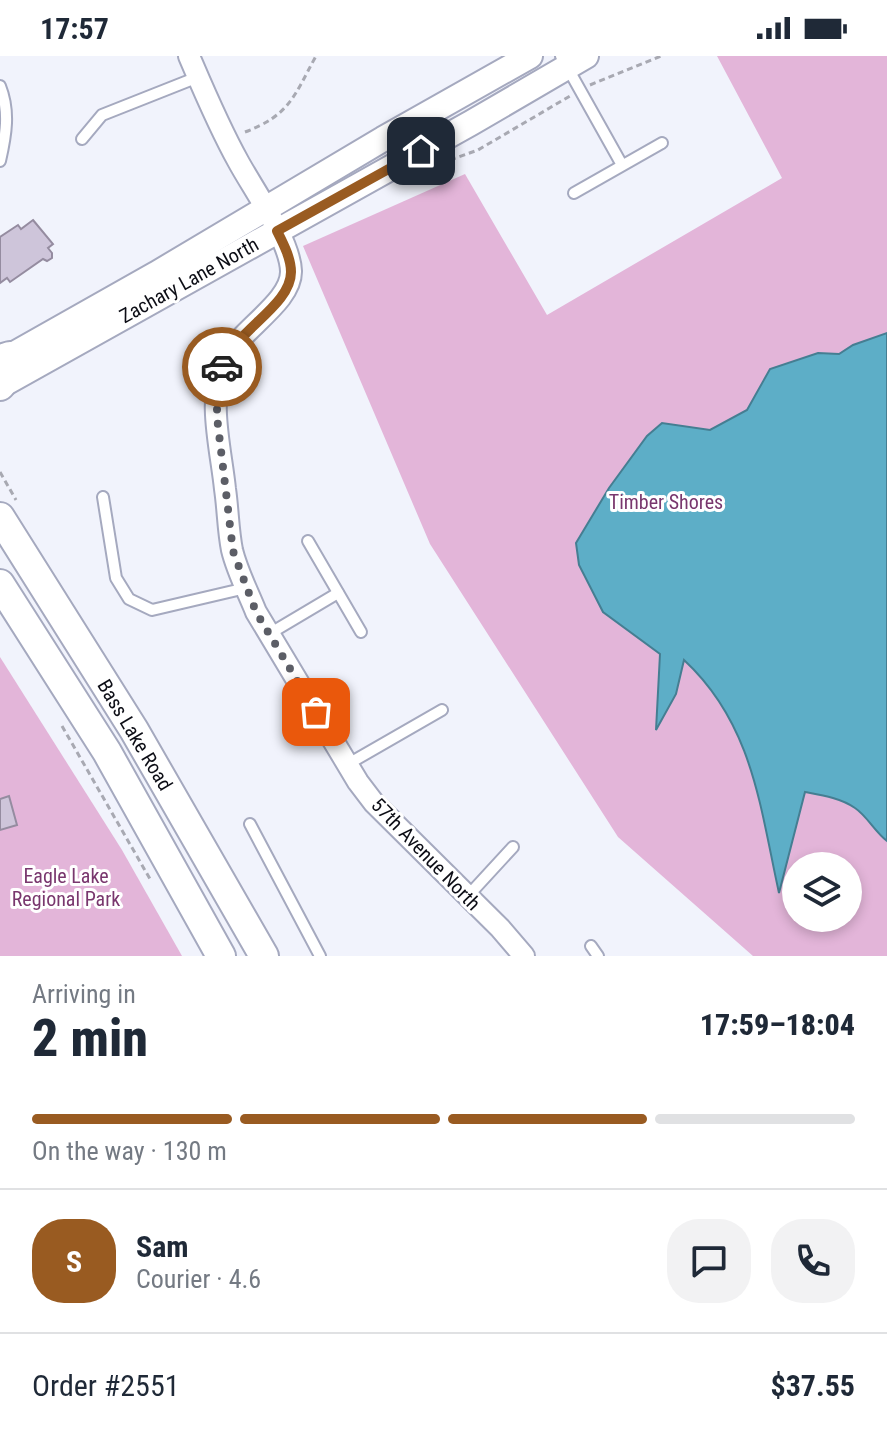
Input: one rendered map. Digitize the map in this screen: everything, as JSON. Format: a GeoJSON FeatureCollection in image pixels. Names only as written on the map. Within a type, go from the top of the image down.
{"type":"FeatureCollection","features":[{"type":"Feature","properties":{"kind":"main road","name":"Bass Lake Road"},"geometry":{"type":"LineString","coordinates":[[0,517],[134,730],[264,956]]}},
{"type":"Feature","properties":{"kind":"main road","name":"Bass Lake Road"},"geometry":{"type":"LineString","coordinates":[[0,584],[107,752],[221,956]]}},
{"type":"Feature","properties":{"kind":"street","name":"57th Avenue North"},"geometry":{"type":"LineString","coordinates":[[189,56],[226,139],[277,231],[290,263],[289,284],[283,295],[234,345],[224,361],[217,384],[217,417],[233,551],[246,588],[269,634],[358,782],[394,825],[524,956]]}},
{"type":"Feature","properties":{"kind":"street","name":"Zachary Lane North"},"geometry":{"type":"LineString","coordinates":[[3,359],[530,56]]}},
{"type":"Feature","properties":{"kind":"street","name":"Zachary Lane North"},"geometry":{"type":"LineString","coordinates":[[0,386],[277,231],[572,60]]}},
{"type":"Feature","properties":{"kind":"lane"},"geometry":{"type":"LineString","coordinates":[[572,60],[622,165]]}},
{"type":"Feature","properties":{"kind":"lane"},"geometry":{"type":"LineString","coordinates":[[82,139],[102,115],[198,77]]}},
{"type":"Feature","properties":{"kind":"lane"},"geometry":{"type":"LineString","coordinates":[[0,86],[5,97],[7,129],[0,161]]}},
{"type":"Feature","properties":{"kind":"lane"},"geometry":{"type":"LineString","coordinates":[[574,193],[662,143]]}},
{"type":"Feature","properties":{"kind":"lane"},"geometry":{"type":"LineString","coordinates":[[103,497],[116,578],[129,599],[152,610],[246,588]]}},
{"type":"Feature","properties":{"kind":"lane"},"geometry":{"type":"LineString","coordinates":[[308,541],[361,632]]}},
{"type":"Feature","properties":{"kind":"lane"},"geometry":{"type":"LineString","coordinates":[[269,634],[338,593]]}},
{"type":"Feature","properties":{"kind":"lane"},"geometry":{"type":"LineString","coordinates":[[348,764],[442,710]]}},
{"type":"Feature","properties":{"kind":"lane"},"geometry":{"type":"LineString","coordinates":[[250,824],[320,956]]}},
{"type":"Feature","properties":{"kind":"lane"},"geometry":{"type":"LineString","coordinates":[[467,897],[513,847]]}},
{"type":"Feature","properties":{"kind":"lane"},"geometry":{"type":"LineString","coordinates":[[591,946],[598,956]]}},
{"type":"Feature","properties":{"kind":"path"},"geometry":{"type":"LineString","coordinates":[[226,139],[277,118],[294,96],[316,56]]}},
{"type":"Feature","properties":{"kind":"path"},"geometry":{"type":"LineString","coordinates":[[55,715],[150,878]]}},
{"type":"Feature","properties":{"kind":"green space","name":"Timber Shores"},"geometry":{"type":"Polygon","coordinates":[[[717,56],[887,56],[887,956],[753,956],[618,837],[430,544],[303,246],[465,174],[547,315],[782,178],[717,56]]]}},
{"type":"Feature","properties":{"kind":"green space","name":"Eagle Lake Regional Park"},"geometry":{"type":"Polygon","coordinates":[[[0,657],[122,850],[182,956],[0,956],[0,657]]]}},
{"type":"Feature","properties":{"kind":"water"},"geometry":{"type":"Polygon","coordinates":[[[887,333],[887,841],[855,808],[831,797],[805,792],[790,852],[782,852],[779,893],[759,798],[739,739],[725,711],[684,660],[676,694],[656,730],[660,654],[603,612],[579,565],[576,543],[609,488],[647,436],[662,423],[710,430],[747,410],[770,369],[818,353],[839,354],[853,345],[887,333]]]}},
{"type":"Feature","properties":{"kind":"building"},"geometry":{"type":"Polygon","coordinates":[[[33,220],[53,244],[48,248],[52,258],[47,261],[43,259],[10,282],[7,278],[0,283],[0,237],[18,225],[21,229],[33,220]]]}},
{"type":"Feature","properties":{"kind":"building"},"geometry":{"type":"Polygon","coordinates":[[[9,796],[17,825],[0,830],[0,799],[9,796]]]}},
{"type":"Feature","properties":{"kind":"way so far"},"geometry":{"type":"LineString","coordinates":[[222,367],[217,384],[217,417],[233,551],[256,612],[316,712]]}},
{"type":"Feature","properties":{"kind":"route"},"geometry":{"type":"LineString","coordinates":[[222,367],[234,345],[283,295],[289,284],[290,263],[277,231],[421,151]]}}]}
